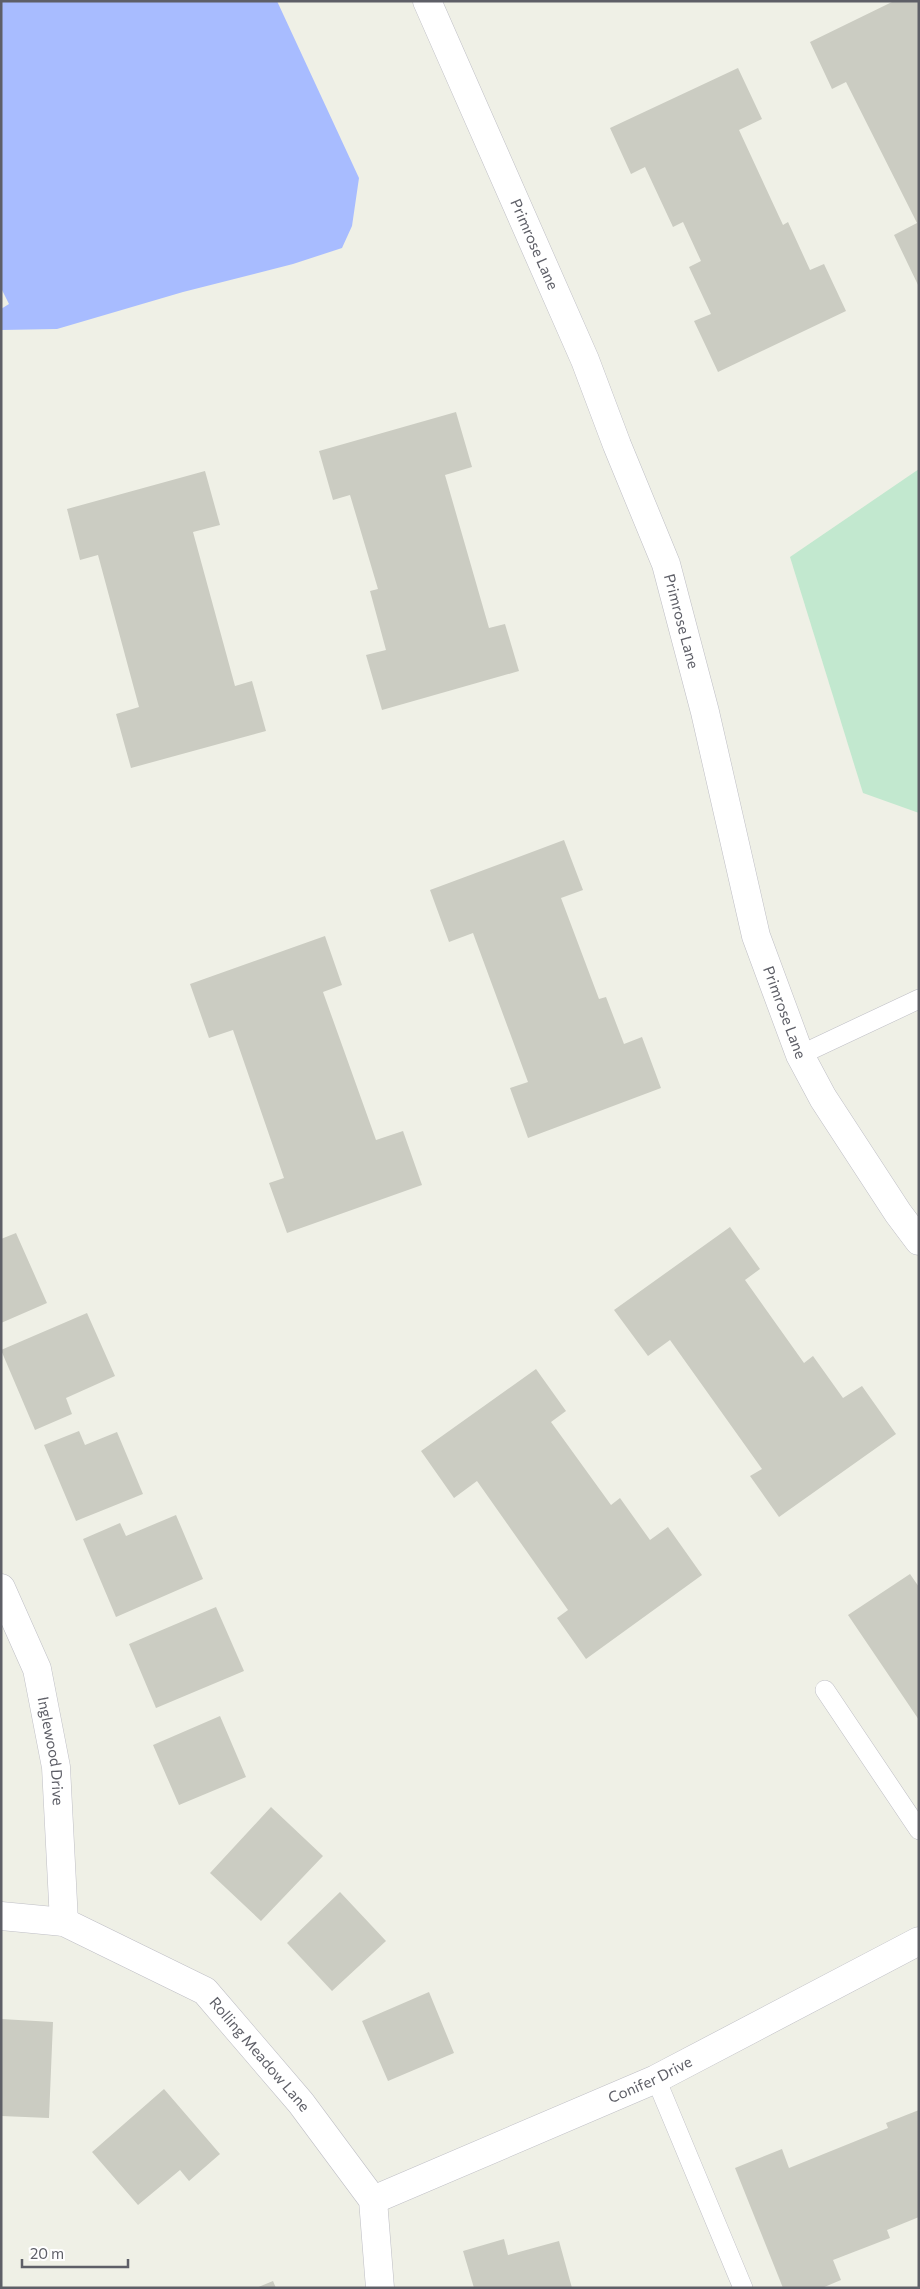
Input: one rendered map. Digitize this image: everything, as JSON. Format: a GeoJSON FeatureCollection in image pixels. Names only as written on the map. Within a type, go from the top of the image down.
{"type":"FeatureCollection","features":[{"type":"Feature","properties":{"kind":"street","name":"Primrose Lane"},"geometry":{"type":"LineString","coordinates":[[428,1],[585,360],[617,445],[666,564],[705,712],[756,936],[800,1055],[823,1098],[898,1213],[919,1241]]}},
{"type":"Feature","properties":{"kind":"street","name":"Inglewood Drive"},"geometry":{"type":"LineString","coordinates":[[1,1588],[37,1670],[56,1767],[64,1922]]}},
{"type":"Feature","properties":{"kind":"street","name":"Rolling Meadow Lane"},"geometry":{"type":"LineString","coordinates":[[1,1916],[64,1922],[205,1992],[301,2103],[373,2200]]}},
{"type":"Feature","properties":{"kind":"street","name":"Conifer Drive"},"geometry":{"type":"LineString","coordinates":[[373,2200],[656,2079],[919,1941]]}},
{"type":"Feature","properties":{"kind":"street"},"geometry":{"type":"LineString","coordinates":[[373,2200],[380,2288]]}},
{"type":"Feature","properties":{"kind":"lane"},"geometry":{"type":"LineString","coordinates":[[800,1055],[919,999]]}},
{"type":"Feature","properties":{"kind":"lane"},"geometry":{"type":"LineString","coordinates":[[825,1690],[919,1830]]}},
{"type":"Feature","properties":{"kind":"lane"},"geometry":{"type":"LineString","coordinates":[[656,2079],[743,2288]]}},
{"type":"Feature","properties":{"kind":"green space"},"geometry":{"type":"Polygon","coordinates":[[[919,469],[919,813],[863,793],[790,557],[919,469]]]}},
{"type":"Feature","properties":{"kind":"water"},"geometry":{"type":"Polygon","coordinates":[[[1,1],[277,1],[359,178],[352,226],[342,248],[293,264],[183,292],[57,329],[1,330],[1,309],[9,304],[1,288],[1,1]]]}},
{"type":"Feature","properties":{"kind":"building"},"geometry":{"type":"Polygon","coordinates":[[[894,1],[919,1],[919,287],[894,235],[917,223],[846,82],[832,89],[810,42],[894,1]]]}},
{"type":"Feature","properties":{"kind":"building"},"geometry":{"type":"Polygon","coordinates":[[[738,68],[762,119],[739,130],[783,225],[788,222],[810,270],[824,264],[846,311],[718,372],[694,321],[711,314],[689,267],[701,261],[683,222],[673,227],[645,167],[631,174],[610,128],[738,68]]]}},
{"type":"Feature","properties":{"kind":"building"},"geometry":{"type":"Polygon","coordinates":[[[456,412],[472,467],[445,475],[489,628],[505,624],[519,671],[382,710],[366,655],[386,650],[370,591],[378,589],[350,495],[333,500],[319,451],[456,412]]]}},
{"type":"Feature","properties":{"kind":"building"},"geometry":{"type":"Polygon","coordinates":[[[205,471],[220,525],[193,532],[235,686],[252,681],[266,731],[131,768],[116,714],[139,707],[98,555],[80,560],[67,509],[205,471]]]}},
{"type":"Feature","properties":{"kind":"building"},"geometry":{"type":"Polygon","coordinates":[[[564,840],[583,890],[561,898],[599,999],[606,997],[624,1044],[642,1037],[661,1088],[528,1138],[510,1088],[528,1082],[473,933],[449,942],[430,890],[564,840]]]}},
{"type":"Feature","properties":{"kind":"building"},"geometry":{"type":"Polygon","coordinates":[[[325,936],[342,985],[323,992],[376,1140],[403,1131],[422,1185],[287,1233],[269,1183],[284,1178],[233,1030],[209,1038],[190,984],[325,936]]]}},
{"type":"Feature","properties":{"kind":"building"},"geometry":{"type":"Polygon","coordinates":[[[730,1227],[760,1269],[745,1280],[804,1363],[813,1356],[843,1398],[862,1386],[896,1434],[779,1517],[750,1476],[762,1469],[670,1340],[648,1356],[614,1310],[730,1227]]]}},
{"type":"Feature","properties":{"kind":"building"},"geometry":{"type":"Polygon","coordinates":[[[16,1233],[47,1303],[1,1323],[1,1239],[16,1233]]]}},
{"type":"Feature","properties":{"kind":"building"},"geometry":{"type":"Polygon","coordinates":[[[87,1313],[115,1376],[66,1398],[72,1414],[35,1430],[1,1350],[87,1313]]]}},
{"type":"Feature","properties":{"kind":"building"},"geometry":{"type":"Polygon","coordinates":[[[536,1369],[566,1411],[551,1422],[611,1505],[620,1498],[650,1540],[668,1527],[702,1575],[586,1659],[557,1618],[568,1610],[477,1481],[454,1498],[421,1451],[536,1369]]]}},
{"type":"Feature","properties":{"kind":"building"},"geometry":{"type":"Polygon","coordinates":[[[79,1431],[85,1445],[117,1432],[143,1494],[76,1521],[44,1445],[79,1431]]]}},
{"type":"Feature","properties":{"kind":"building"},"geometry":{"type":"Polygon","coordinates":[[[176,1515],[203,1579],[116,1617],[83,1539],[120,1523],[126,1536],[176,1515]]]}},
{"type":"Feature","properties":{"kind":"building"},"geometry":{"type":"Polygon","coordinates":[[[910,1574],[919,1587],[919,1720],[848,1615],[910,1574]]]}},
{"type":"Feature","properties":{"kind":"building"},"geometry":{"type":"Polygon","coordinates":[[[216,1607],[244,1671],[156,1708],[129,1644],[216,1607]]]}},
{"type":"Feature","properties":{"kind":"building"},"geometry":{"type":"Polygon","coordinates":[[[220,1716],[246,1777],[179,1805],[153,1745],[220,1716]]]}},
{"type":"Feature","properties":{"kind":"building"},"geometry":{"type":"Polygon","coordinates":[[[271,1807],[323,1856],[261,1921],[210,1873],[271,1807]]]}},
{"type":"Feature","properties":{"kind":"building"},"geometry":{"type":"Polygon","coordinates":[[[340,1892],[386,1941],[332,1991],[287,1943],[340,1892]]]}},
{"type":"Feature","properties":{"kind":"building"},"geometry":{"type":"Polygon","coordinates":[[[429,1992],[454,2053],[388,2081],[362,2021],[429,1992]]]}},
{"type":"Feature","properties":{"kind":"building"},"geometry":{"type":"Polygon","coordinates":[[[1,2019],[53,2022],[49,2118],[1,2116],[1,2019]]]}},
{"type":"Feature","properties":{"kind":"building"},"geometry":{"type":"Polygon","coordinates":[[[164,2089],[220,2154],[189,2181],[180,2170],[138,2205],[92,2152],[164,2089]]]}},
{"type":"Feature","properties":{"kind":"building"},"geometry":{"type":"Polygon","coordinates":[[[919,2110],[919,2217],[887,2230],[890,2238],[833,2260],[841,2280],[822,2288],[783,2288],[735,2168],[782,2149],[789,2168],[888,2128],[886,2123],[919,2110]]]}},
{"type":"Feature","properties":{"kind":"building"},"geometry":{"type":"Polygon","coordinates":[[[504,2239],[508,2255],[559,2241],[572,2288],[474,2288],[463,2251],[504,2239]]]}},
{"type":"Feature","properties":{"kind":"building"},"geometry":{"type":"Polygon","coordinates":[[[273,2281],[276,2288],[256,2288],[273,2281]]]}}]}
